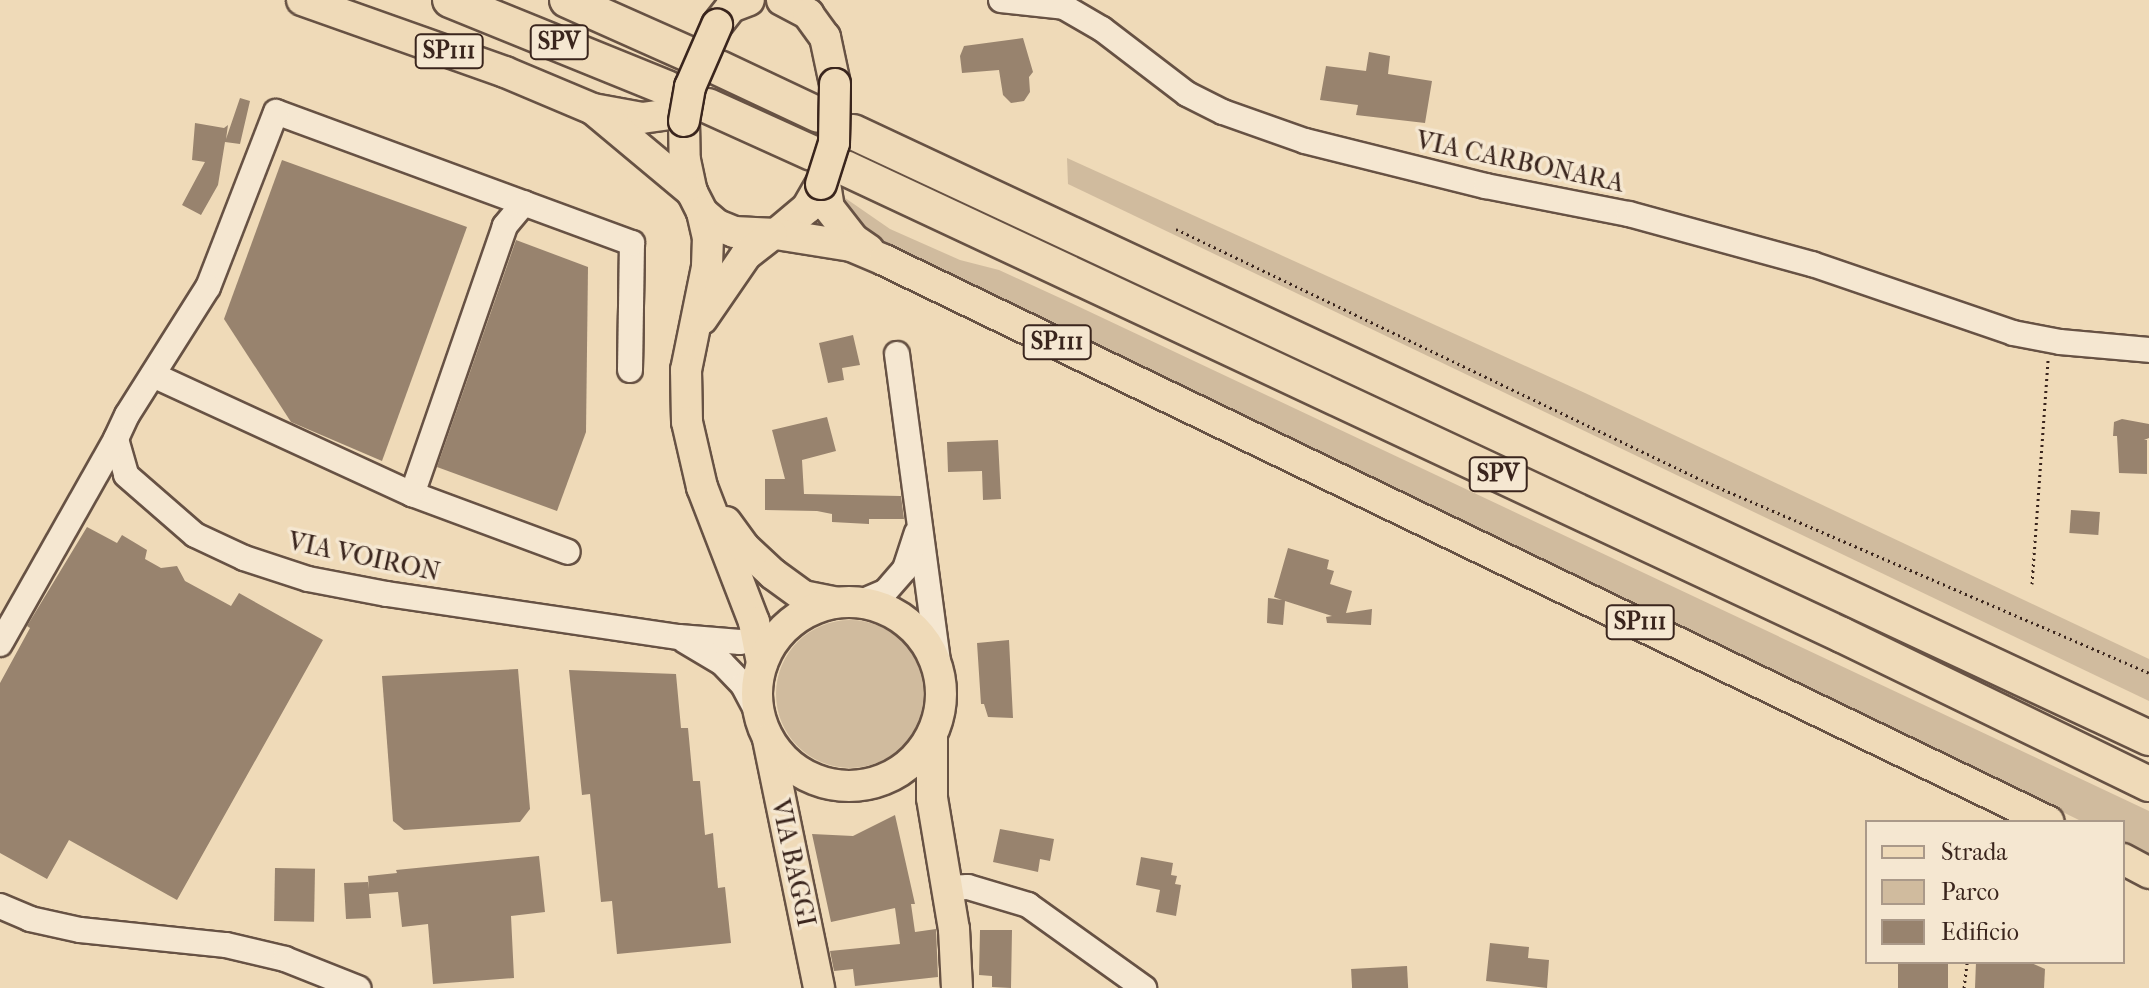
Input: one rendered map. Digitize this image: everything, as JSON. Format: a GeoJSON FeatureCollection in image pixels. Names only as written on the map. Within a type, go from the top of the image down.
{"type":"FeatureCollection","features":[{"type":"Feature","properties":{"kind":"highway","name":"SPV"},"geometry":{"type":"LineString","coordinates":[[450,0],[684,103],[825,174],[1842,635],[2149,784]]}},
{"type":"Feature","properties":{"kind":"highway","name":"SPV"},"geometry":{"type":"LineString","coordinates":[[567,0],[686,53]]}},
{"type":"Feature","properties":{"kind":"highway"},"geometry":{"type":"LineString","coordinates":[[719,68],[819,115]]}},
{"type":"Feature","properties":{"kind":"highway","name":"SPV"},"geometry":{"type":"LineString","coordinates":[[853,132],[2149,738]]}},
{"type":"Feature","properties":{"kind":"main road","name":"SP111"},"geometry":{"type":"LineString","coordinates":[[302,0],[492,67],[593,109],[642,118],[684,103]]}},
{"type":"Feature","properties":{"kind":"main road"},"geometry":{"type":"LineString","coordinates":[[796,5],[825,37],[835,84],[834,143],[825,174]]}},
{"type":"Feature","properties":{"kind":"main road"},"geometry":{"type":"LineString","coordinates":[[684,103],[736,7]]}},
{"type":"Feature","properties":{"kind":"main road","name":"VIA BAGGI"},"geometry":{"type":"LineString","coordinates":[[684,103],[685,160],[708,237],[707,267],[686,370],[687,422],[702,487],[766,646]]}},
{"type":"Feature","properties":{"kind":"main road","name":"SP111"},"geometry":{"type":"LineString","coordinates":[[593,109],[697,202],[717,225],[734,232],[774,234],[851,246],[884,260],[2045,820]]}},
{"type":"Feature","properties":{"kind":"main road","name":"SP111"},"geometry":{"type":"LineString","coordinates":[[825,174],[829,208],[853,239],[884,260]]}},
{"type":"Feature","properties":{"kind":"main road","name":"VIA BAGGI"},"geometry":{"type":"LineString","coordinates":[[696,328],[746,255],[807,208],[825,174]]}},
{"type":"Feature","properties":{"kind":"main road","name":"VIA BAGGI"},"geometry":{"type":"LineString","coordinates":[[702,487],[744,547],[803,596],[888,609],[911,624],[929,645],[939,670],[940,715],[932,737],[929,768],[954,929],[957,988]]}},
{"type":"Feature","properties":{"kind":"main road","name":"VIA BAGGI"},"geometry":{"type":"LineString","coordinates":[[819,988],[763,726],[757,680],[766,646],[813,608],[848,602]]}},
{"type":"Feature","properties":{"kind":"main road","name":"VIA BAGGI"},"geometry":{"type":"LineString","coordinates":[[763,726],[782,758],[802,773],[825,783],[850,786],[875,783],[898,773],[917,757],[932,737]]}},
{"type":"Feature","properties":{"kind":"main road"},"geometry":{"type":"LineString","coordinates":[[2125,860],[2149,873]]}},
{"type":"Feature","properties":{"kind":"street","name":"VIA CARBONARA"},"geometry":{"type":"LineString","coordinates":[[1001,0],[1064,7],[1102,29],[1187,94],[1223,112],[1305,141],[1473,183],[1644,218],[1812,264],[2013,333],[2049,340],[2149,350]]}},
{"type":"Feature","properties":{"kind":"street"},"geometry":{"type":"LineString","coordinates":[[0,644],[127,415],[208,287],[276,112],[632,243],[630,370]]}},
{"type":"Feature","properties":{"kind":"street"},"geometry":{"type":"LineString","coordinates":[[412,494],[505,226],[524,203]]}},
{"type":"Feature","properties":{"kind":"street","name":"VIA BAGGI"},"geometry":{"type":"LineString","coordinates":[[897,354],[939,670]]}},
{"type":"Feature","properties":{"kind":"street"},"geometry":{"type":"LineString","coordinates":[[153,375],[412,494],[568,552]]}},
{"type":"Feature","properties":{"kind":"street","name":"VIA VOIRON"},"geometry":{"type":"LineString","coordinates":[[116,439],[126,475],[195,535],[244,558],[308,579],[387,594],[679,637],[766,646]]}},
{"type":"Feature","properties":{"kind":"street","name":"VIA BAGGI"},"geometry":{"type":"LineString","coordinates":[[848,602],[885,592],[905,569],[919,527]]}},
{"type":"Feature","properties":{"kind":"street"},"geometry":{"type":"LineString","coordinates":[[717,640],[741,616],[745,597]]}},
{"type":"Feature","properties":{"kind":"street","name":"VIA VOIRON"},"geometry":{"type":"LineString","coordinates":[[679,637],[722,663],[743,685],[763,726]]}},
{"type":"Feature","properties":{"kind":"street"},"geometry":{"type":"LineString","coordinates":[[947,888],[968,887],[1028,905],[1144,988]]}},
{"type":"Feature","properties":{"kind":"street"},"geometry":{"type":"LineString","coordinates":[[0,906],[30,919],[80,930],[226,945],[285,959],[358,988]]}},
{"type":"Feature","properties":{"kind":"path"},"geometry":{"type":"LineString","coordinates":[[1176,229],[1706,482],[2149,673]]}},
{"type":"Feature","properties":{"kind":"path"},"geometry":{"type":"LineString","coordinates":[[2032,584],[2049,340]]}},
{"type":"Feature","properties":{"kind":"path"},"geometry":{"type":"LineString","coordinates":[[1964,988],[1967,964]]}},
{"type":"Feature","properties":{"kind":"green space"},"geometry":{"type":"Polygon","coordinates":[[[1067,158],[1585,393],[2149,659],[2149,701],[1068,184],[1067,158]]]}},
{"type":"Feature","properties":{"kind":"green space"},"geometry":{"type":"Polygon","coordinates":[[[835,191],[890,229],[960,260],[999,270],[1071,303],[2149,811],[2149,854],[2125,842],[2125,820],[2079,820],[1639,605],[886,247],[841,211],[835,191]]]}},
{"type":"Feature","properties":{"kind":"green space"},"geometry":{"type":"Polygon","coordinates":[[[850,620],[878,626],[902,642],[918,666],[924,694],[918,722],[902,746],[878,762],[850,768],[822,762],[798,746],[782,722],[776,694],[782,666],[798,642],[822,626],[850,620]]]}},
{"type":"Feature","properties":{"kind":"building"},"geometry":{"type":"Polygon","coordinates":[[[1023,38],[1033,72],[1029,77],[1030,92],[1024,101],[1011,103],[1003,95],[999,70],[962,73],[960,56],[964,46],[1023,38]]]}},
{"type":"Feature","properties":{"kind":"building"},"geometry":{"type":"Polygon","coordinates":[[[1369,52],[1390,56],[1388,74],[1432,81],[1425,123],[1356,115],[1358,105],[1320,100],[1326,66],[1366,71],[1369,52]]]}},
{"type":"Feature","properties":{"kind":"building"},"geometry":{"type":"Polygon","coordinates":[[[240,98],[250,101],[240,144],[225,142],[218,185],[201,215],[182,205],[205,162],[192,160],[195,123],[224,128],[228,125],[226,139],[240,98]]]}},
{"type":"Feature","properties":{"kind":"building"},"geometry":{"type":"Polygon","coordinates":[[[282,160],[467,227],[382,461],[291,422],[224,319],[282,160]]]}},
{"type":"Feature","properties":{"kind":"building"},"geometry":{"type":"Polygon","coordinates":[[[516,240],[588,267],[586,432],[557,511],[437,467],[516,240]]]}},
{"type":"Feature","properties":{"kind":"building"},"geometry":{"type":"Polygon","coordinates":[[[853,335],[860,365],[842,368],[844,380],[828,383],[819,343],[853,335]]]}},
{"type":"Feature","properties":{"kind":"building"},"geometry":{"type":"Polygon","coordinates":[[[827,417],[836,451],[802,460],[804,494],[901,496],[904,519],[869,519],[869,524],[832,522],[832,514],[817,511],[765,510],[765,479],[785,479],[772,430],[827,417]]]}},
{"type":"Feature","properties":{"kind":"building"},"geometry":{"type":"Polygon","coordinates":[[[2122,419],[2149,424],[2149,438],[2144,440],[2147,440],[2147,474],[2119,473],[2117,436],[2113,436],[2114,422],[2122,419]]]}},
{"type":"Feature","properties":{"kind":"building"},"geometry":{"type":"Polygon","coordinates":[[[998,440],[1001,499],[983,500],[982,471],[948,472],[947,442],[998,440]]]}},
{"type":"Feature","properties":{"kind":"building"},"geometry":{"type":"Polygon","coordinates":[[[2071,510],[2100,512],[2098,535],[2069,533],[2071,510]]]}},
{"type":"Feature","properties":{"kind":"building"},"geometry":{"type":"Polygon","coordinates":[[[87,527],[117,543],[122,535],[147,550],[145,559],[161,568],[177,566],[185,581],[231,606],[239,593],[323,640],[177,900],[69,840],[47,879],[0,853],[0,683],[30,628],[27,626],[87,527]]]}},
{"type":"Feature","properties":{"kind":"building"},"geometry":{"type":"Polygon","coordinates":[[[1288,548],[1329,560],[1327,569],[1334,571],[1330,584],[1352,591],[1346,613],[1372,609],[1371,625],[1327,623],[1326,617],[1332,616],[1285,601],[1283,625],[1267,623],[1268,598],[1282,600],[1274,597],[1288,548]]]}},
{"type":"Feature","properties":{"kind":"building"},"geometry":{"type":"Polygon","coordinates":[[[1009,640],[1013,718],[988,717],[984,704],[981,704],[977,643],[1009,640]]]}},
{"type":"Feature","properties":{"kind":"building"},"geometry":{"type":"Polygon","coordinates":[[[518,669],[530,809],[520,822],[404,830],[393,821],[382,676],[518,669]]]}},
{"type":"Feature","properties":{"kind":"building"},"geometry":{"type":"Polygon","coordinates":[[[569,670],[676,674],[681,728],[688,728],[693,781],[700,781],[705,835],[713,833],[718,888],[725,887],[731,943],[617,954],[612,901],[601,902],[590,794],[582,795],[569,670]]]}},
{"type":"Feature","properties":{"kind":"building"},"geometry":{"type":"Polygon","coordinates":[[[895,815],[915,904],[911,904],[915,932],[936,929],[938,977],[855,986],[853,969],[834,971],[830,951],[900,944],[895,908],[831,922],[812,834],[853,836],[895,815]]]}},
{"type":"Feature","properties":{"kind":"building"},"geometry":{"type":"Polygon","coordinates":[[[1000,829],[1054,839],[1050,861],[1040,859],[1038,872],[993,862],[1000,829]]]}},
{"type":"Feature","properties":{"kind":"building"},"geometry":{"type":"Polygon","coordinates":[[[539,856],[545,912],[511,916],[514,978],[433,984],[428,924],[402,927],[398,892],[369,894],[371,918],[346,919],[344,883],[368,882],[369,889],[368,876],[397,873],[396,870],[539,856]]]}},
{"type":"Feature","properties":{"kind":"building"},"geometry":{"type":"Polygon","coordinates":[[[1141,857],[1173,863],[1171,875],[1177,876],[1175,884],[1181,885],[1176,916],[1156,912],[1160,890],[1136,885],[1141,857]]]}},
{"type":"Feature","properties":{"kind":"building"},"geometry":{"type":"Polygon","coordinates":[[[275,868],[315,869],[314,922],[274,921],[275,868]]]}},
{"type":"Feature","properties":{"kind":"building"},"geometry":{"type":"Polygon","coordinates":[[[980,930],[1012,930],[1011,988],[992,987],[992,976],[979,975],[980,930]]]}},
{"type":"Feature","properties":{"kind":"building"},"geometry":{"type":"Polygon","coordinates":[[[1490,943],[1529,947],[1528,958],[1549,960],[1547,988],[1486,981],[1490,943]]]}},
{"type":"Feature","properties":{"kind":"building"},"geometry":{"type":"Polygon","coordinates":[[[1898,964],[1948,964],[1948,988],[1898,988],[1898,964]]]}},
{"type":"Feature","properties":{"kind":"building"},"geometry":{"type":"Polygon","coordinates":[[[1976,964],[2034,964],[2045,969],[2044,988],[1975,988],[1976,964]]]}},
{"type":"Feature","properties":{"kind":"building"},"geometry":{"type":"Polygon","coordinates":[[[1407,966],[1408,988],[1352,988],[1351,969],[1407,966]]]}}]}
